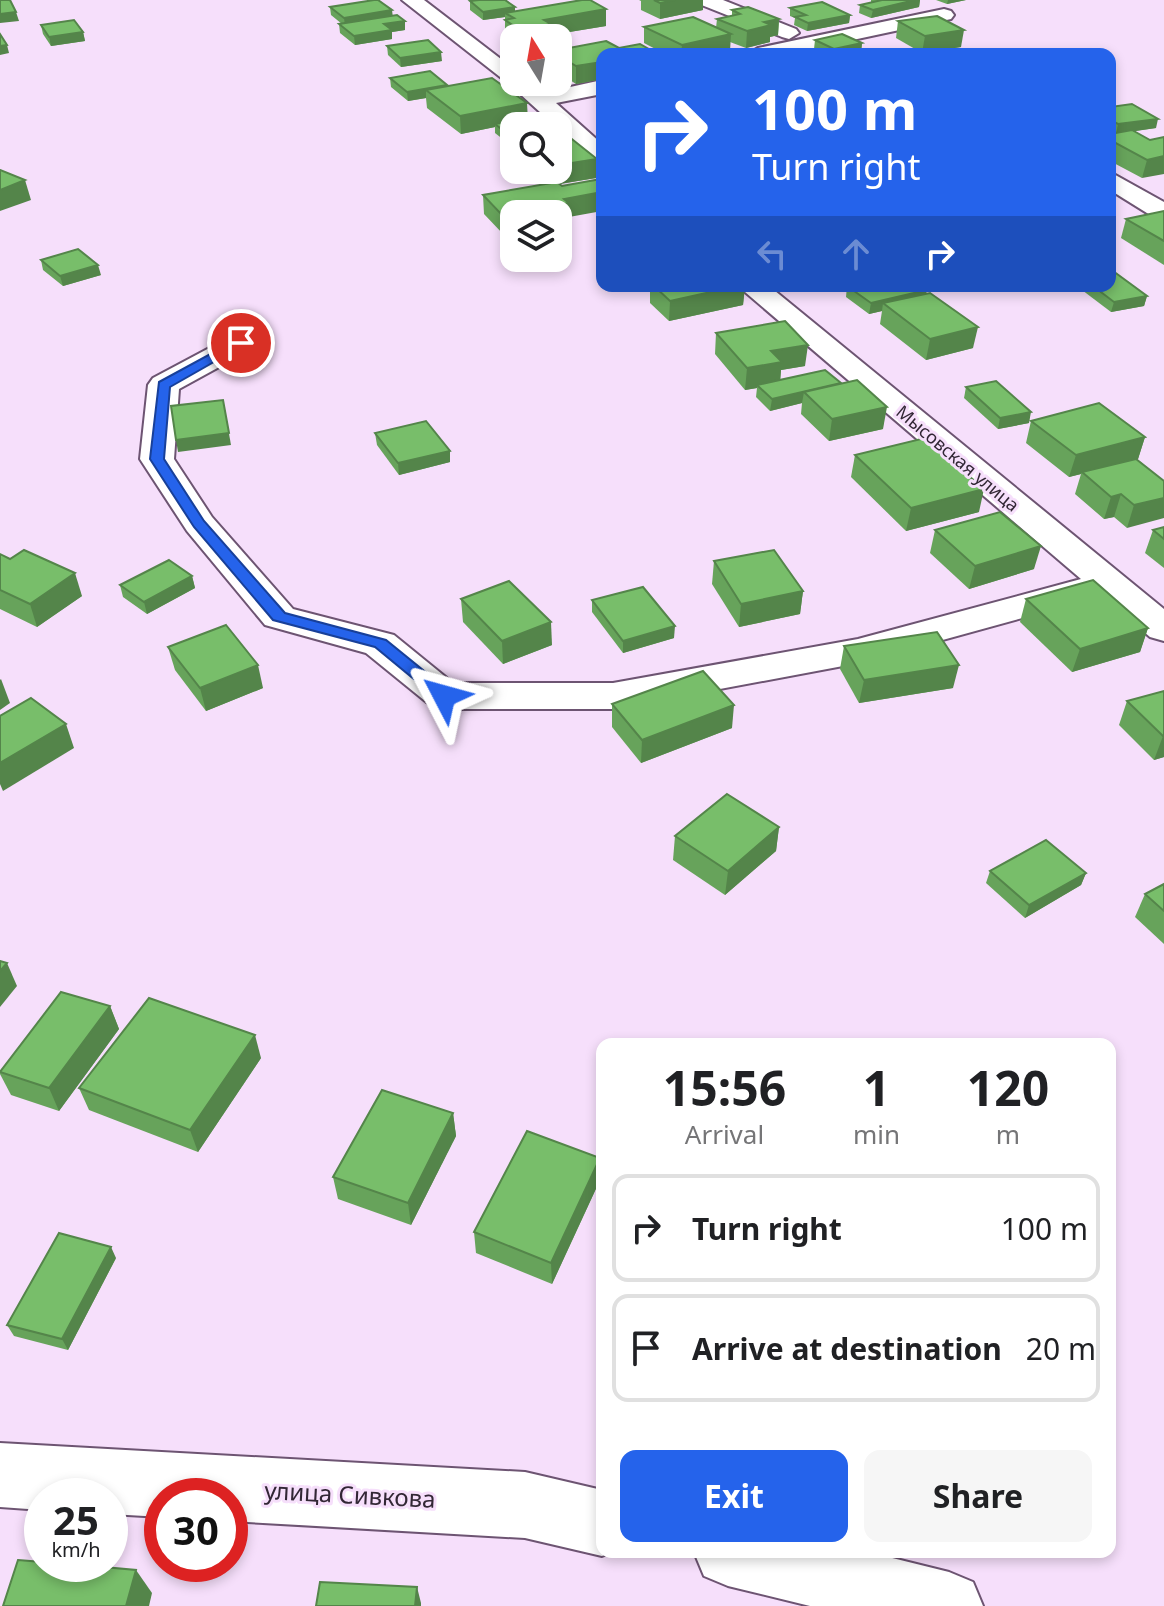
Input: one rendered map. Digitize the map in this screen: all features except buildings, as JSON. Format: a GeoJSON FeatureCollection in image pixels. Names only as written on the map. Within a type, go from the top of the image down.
{"type":"FeatureCollection","features":[{"type":"Feature","properties":{"kind":"street"},"geometry":{"type":"LineString","coordinates":[[412,0],[500,68]]}},
{"type":"Feature","properties":{"kind":"street"},"geometry":{"type":"LineString","coordinates":[[706,0],[813,42]]}},
{"type":"Feature","properties":{"kind":"street"},"geometry":{"type":"LineString","coordinates":[[786,48],[944,15]]}},
{"type":"Feature","properties":{"kind":"street"},"geometry":{"type":"LineString","coordinates":[[851,34],[877,47]]}},
{"type":"Feature","properties":{"kind":"street"},"geometry":{"type":"LineString","coordinates":[[541,100],[596,88]]}},
{"type":"Feature","properties":{"kind":"street"},"geometry":{"type":"LineString","coordinates":[[536,96],[596,150]]}},
{"type":"Feature","properties":{"kind":"street"},"geometry":{"type":"LineString","coordinates":[[1116,183],[1164,213]]}},
{"type":"Feature","properties":{"kind":"street","name":"Мысовская улица"},"geometry":{"type":"LineString","coordinates":[[759,292],[1164,629]]}},
{"type":"Feature","properties":{"kind":"street"},"geometry":{"type":"LineString","coordinates":[[241,343],[164,385],[157,459],[199,524],[279,617],[380,644],[444,696],[613,696],[859,651],[1109,583]]}},
{"type":"Feature","properties":{"kind":"street","name":"улица Сивкова"},"geometry":{"type":"LineString","coordinates":[[0,1475],[525,1505],[596,1522]]}},
{"type":"Feature","properties":{"kind":"street"},"geometry":{"type":"LineString","coordinates":[[753,1558],[949,1606]]}},
{"type":"Feature","properties":{"kind":"route"},"geometry":{"type":"LineString","coordinates":[[241,343],[164,385],[157,459],[199,524],[279,617],[380,644],[444,696]]}}]}
